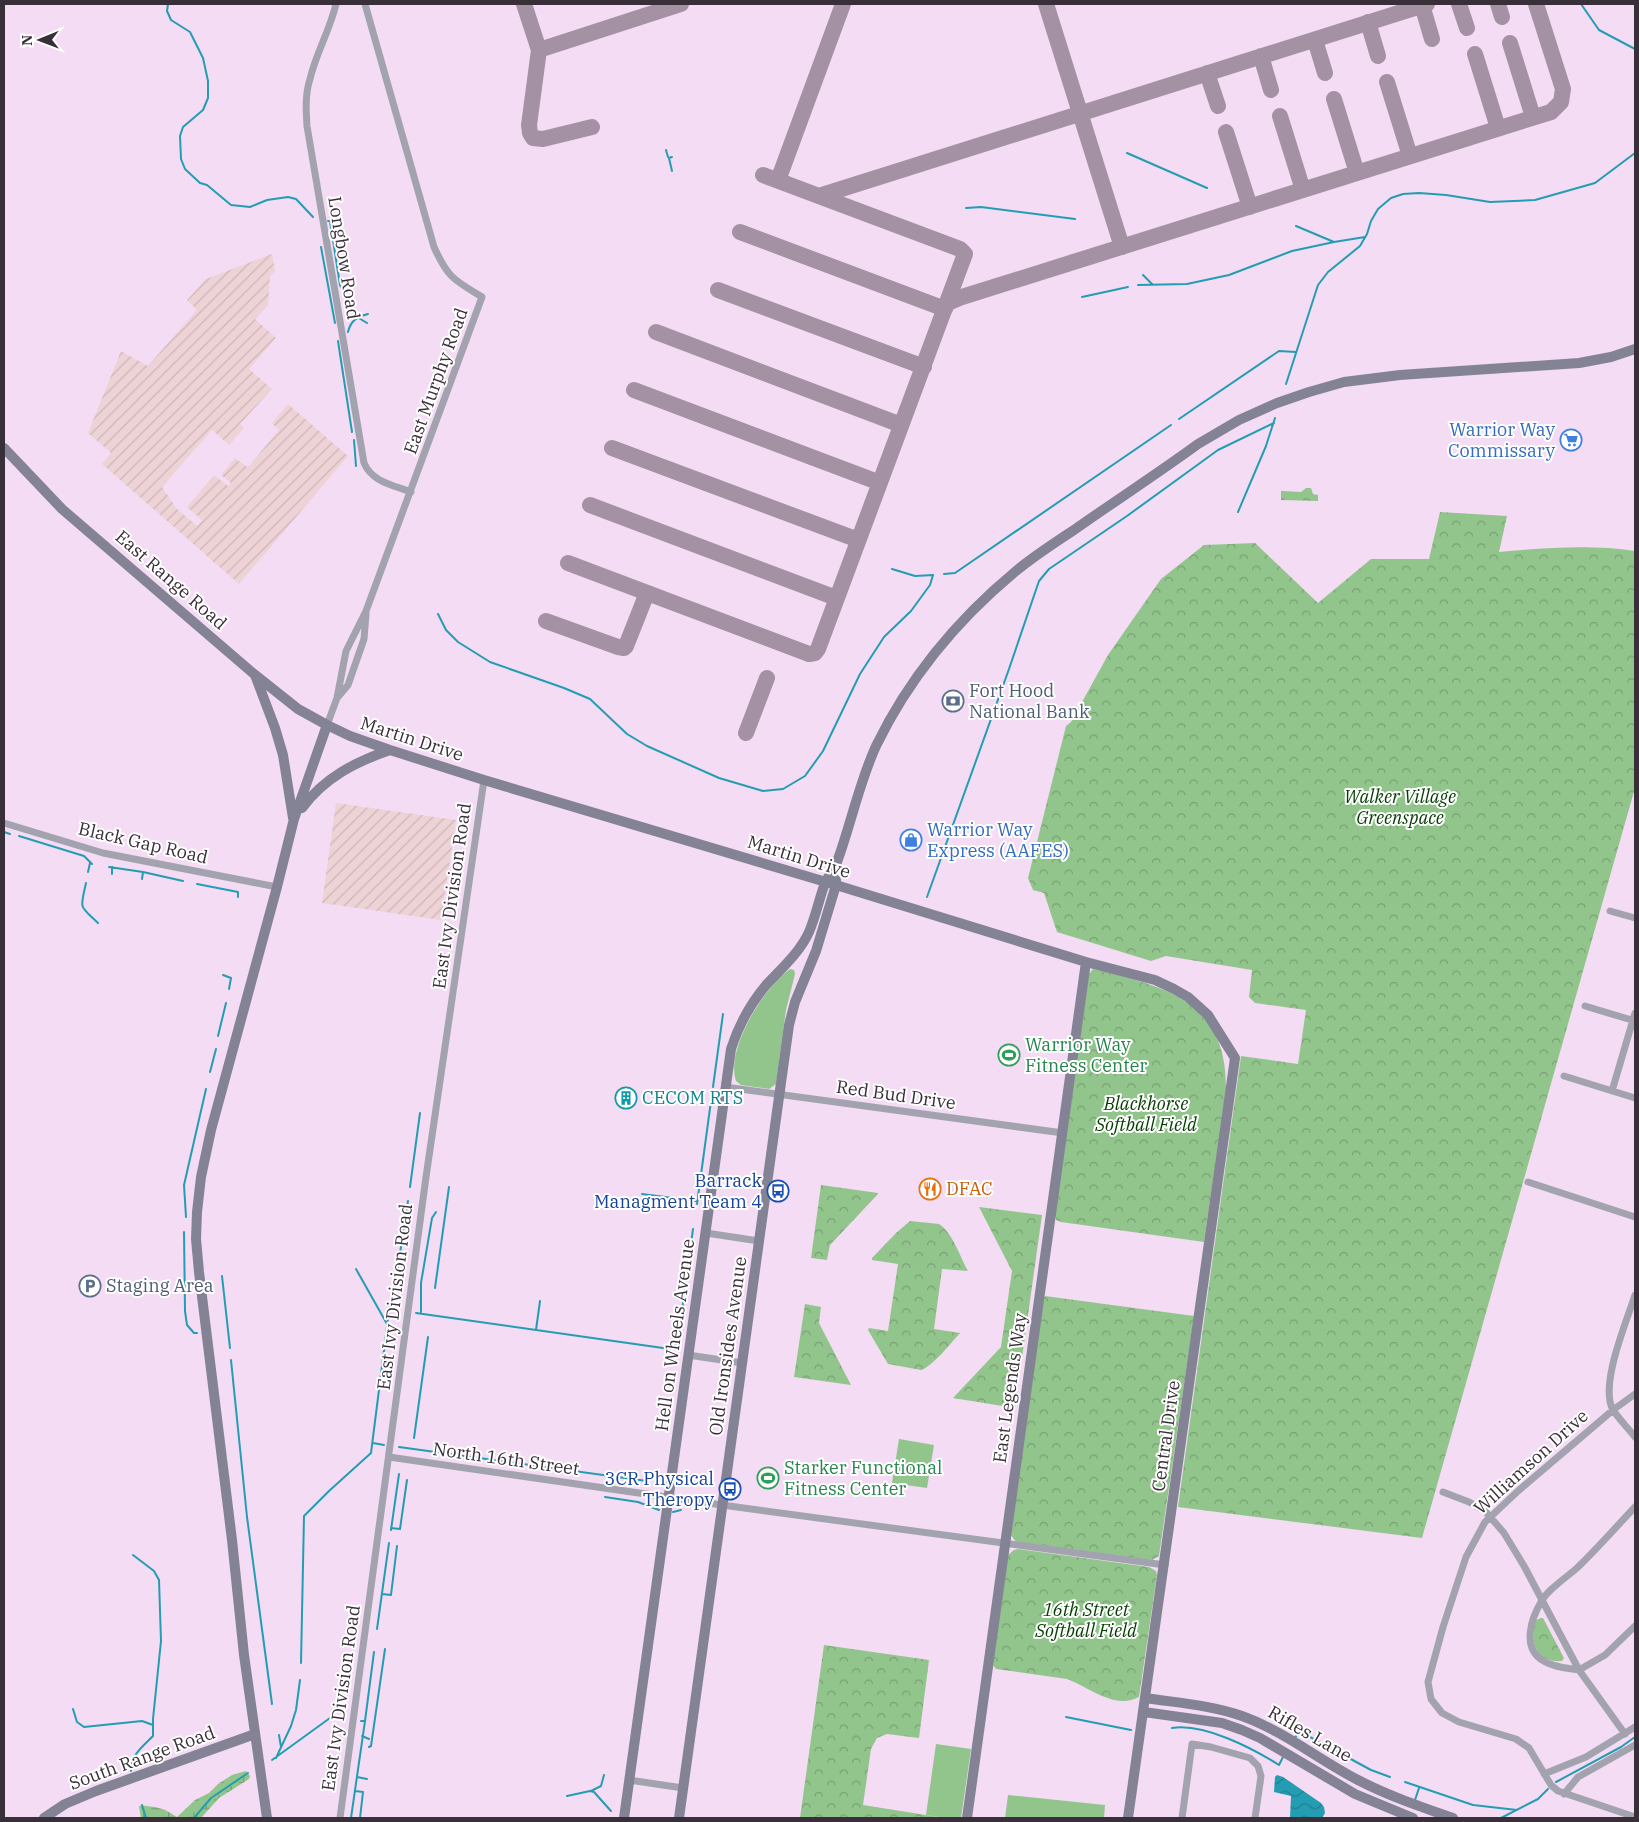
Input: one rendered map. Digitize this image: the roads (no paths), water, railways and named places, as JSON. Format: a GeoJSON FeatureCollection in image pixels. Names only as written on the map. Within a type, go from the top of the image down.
{"type":"FeatureCollection","features":[{"type":"Feature","properties":{"kind":"street","name":"Longbow Road"},"geometry":{"type":"LineString","coordinates":[[336,4],[331,23],[309,80],[306,104],[307,126],[364,463],[368,472],[375,478],[411,492]]}},
{"type":"Feature","properties":{"kind":"street","name":"East Murphy Road"},"geometry":{"type":"LineString","coordinates":[[338,698],[346,651],[366,611],[482,296],[456,281],[444,268],[434,247],[365,4]]}},
{"type":"Feature","properties":{"kind":"street"},"geometry":{"type":"LineString","coordinates":[[836,864],[854,805],[869,764],[883,734],[918,676],[958,626],[995,589],[1028,561],[1198,444],[1239,420],[1276,403],[1344,382],[1400,374],[1579,363],[1611,357],[1635,349]]}},
{"type":"Feature","properties":{"kind":"street","name":"East Range Road"},"geometry":{"type":"LineString","coordinates":[[4,448],[62,509],[254,674],[298,709],[326,725]]}},
{"type":"Feature","properties":{"kind":"street","name":"East Murphy Road"},"geometry":{"type":"LineString","coordinates":[[338,698],[348,684],[364,639],[366,611]]}},
{"type":"Feature","properties":{"kind":"street"},"geometry":{"type":"LineString","coordinates":[[254,674],[275,728],[283,755],[294,819]]}},
{"type":"Feature","properties":{"kind":"street"},"geometry":{"type":"LineString","coordinates":[[268,1818],[244,1654],[196,1239],[201,1178],[211,1130],[294,819],[326,725],[338,698]]}},
{"type":"Feature","properties":{"kind":"street","name":"Martin Drive"},"geometry":{"type":"LineString","coordinates":[[326,725],[350,736],[390,750],[484,780],[1086,962],[1155,980],[1188,997],[1208,1015],[1235,1058]]}},
{"type":"Feature","properties":{"kind":"street"},"geometry":{"type":"LineString","coordinates":[[294,819],[310,797],[330,778],[365,759],[390,750]]}},
{"type":"Feature","properties":{"kind":"street","name":"East Ivy Division Road"},"geometry":{"type":"LineString","coordinates":[[340,1818],[426,1176],[484,780]]}},
{"type":"Feature","properties":{"kind":"street","name":"Black Gap Road"},"geometry":{"type":"LineString","coordinates":[[4,823],[103,853],[277,888]]}},
{"type":"Feature","properties":{"kind":"street","name":"Hell on Wheels Avenue"},"geometry":{"type":"LineString","coordinates":[[624,1818],[731,1050],[740,1024],[755,1000],[806,939],[826,882],[836,864]]}},
{"type":"Feature","properties":{"kind":"street","name":"Old Ironsides Avenue"},"geometry":{"type":"LineString","coordinates":[[679,1818],[792,1012],[814,958],[836,885],[836,864]]}},
{"type":"Feature","properties":{"kind":"street"},"geometry":{"type":"LineString","coordinates":[[1610,911],[1635,918]]}},
{"type":"Feature","properties":{"kind":"street","name":"East Legends Way"},"geometry":{"type":"LineString","coordinates":[[967,1818],[1086,962]]}},
{"type":"Feature","properties":{"kind":"street"},"geometry":{"type":"LineString","coordinates":[[1585,1006],[1635,1018],[1612,1091]]}},
{"type":"Feature","properties":{"kind":"street","name":"Central Drive"},"geometry":{"type":"LineString","coordinates":[[1128,1818],[1235,1058]]}},
{"type":"Feature","properties":{"kind":"street"},"geometry":{"type":"LineString","coordinates":[[1564,1076],[1635,1098]]}},
{"type":"Feature","properties":{"kind":"street","name":"Red Bud Drive"},"geometry":{"type":"LineString","coordinates":[[725,1087],[1063,1132]]}},
{"type":"Feature","properties":{"kind":"street"},"geometry":{"type":"LineString","coordinates":[[1528,1182],[1635,1217]]}},
{"type":"Feature","properties":{"kind":"street"},"geometry":{"type":"LineString","coordinates":[[706,1232],[759,1241]]}},
{"type":"Feature","properties":{"kind":"street"},"geometry":{"type":"LineString","coordinates":[[1635,1295],[1609,1376],[1608,1391],[1613,1410],[1635,1437]]}},
{"type":"Feature","properties":{"kind":"street"},"geometry":{"type":"LineString","coordinates":[[688,1355],[742,1363]]}},
{"type":"Feature","properties":{"kind":"street","name":"Williamson Drive"},"geometry":{"type":"LineString","coordinates":[[1544,1774],[1534,1755],[1524,1744],[1459,1722],[1437,1708],[1429,1694],[1428,1682],[1431,1666],[1466,1558],[1479,1530],[1490,1516],[1613,1410],[1635,1394]]}},
{"type":"Feature","properties":{"kind":"street","name":"North 16th Street"},"geometry":{"type":"LineString","coordinates":[[389,1457],[722,1505],[1165,1565]]}},
{"type":"Feature","properties":{"kind":"street"},"geometry":{"type":"LineString","coordinates":[[1443,1492],[1469,1502],[1490,1516],[1504,1533],[1579,1670],[1625,1734]]}},
{"type":"Feature","properties":{"kind":"street"},"geometry":{"type":"LineString","coordinates":[[1635,1507],[1542,1600],[1529,1633],[1532,1649],[1540,1660],[1549,1664],[1579,1670],[1605,1655],[1635,1626]]}},
{"type":"Feature","properties":{"kind":"street","name":"Rifles Lane"},"geometry":{"type":"LineString","coordinates":[[1146,1698],[1215,1708],[1242,1716],[1284,1736],[1359,1781],[1453,1818]]}},
{"type":"Feature","properties":{"kind":"street","name":"Rifles Lane"},"geometry":{"type":"LineString","coordinates":[[1144,1712],[1222,1723],[1242,1730],[1260,1738],[1355,1794],[1413,1818]]}},
{"type":"Feature","properties":{"kind":"street"},"geometry":{"type":"LineString","coordinates":[[1635,1727],[1586,1757],[1544,1774],[1551,1785],[1564,1794],[1635,1817]]}},
{"type":"Feature","properties":{"kind":"street","name":"South Range Road"},"geometry":{"type":"LineString","coordinates":[[44,1818],[64,1804],[96,1791],[255,1734]]}},
{"type":"Feature","properties":{"kind":"street"},"geometry":{"type":"LineString","coordinates":[[1182,1818],[1192,1744],[1211,1747],[1250,1758],[1258,1766],[1261,1776],[1255,1818]]}},
{"type":"Feature","properties":{"kind":"street"},"geometry":{"type":"LineString","coordinates":[[1564,1794],[1578,1777],[1635,1745]]}},
{"type":"Feature","properties":{"kind":"street"},"geometry":{"type":"LineString","coordinates":[[629,1780],[683,1788]]}},
{"type":"Feature","properties":{"kind":"water"},"geometry":{"type":"Polygon","coordinates":[[[1277,1775],[1283,1777],[1321,1803],[1325,1813],[1322,1818],[1290,1818],[1291,1796],[1274,1792],[1275,1777],[1277,1775]]]}},
{"type":"Feature","properties":{"kind":"waterway"},"geometry":{"type":"LineString","coordinates":[[168,4],[167,11],[171,20],[190,32],[203,58],[208,81],[208,98],[203,110],[183,127],[180,136],[181,159],[185,169],[200,183],[207,185],[231,205],[250,207],[267,200],[288,197],[296,199],[313,217]]}},
{"type":"Feature","properties":{"kind":"waterway"},"geometry":{"type":"LineString","coordinates":[[1581,4],[1599,30],[1635,49]]}},
{"type":"Feature","properties":{"kind":"waterway"},"geometry":{"type":"LineString","coordinates":[[666,150],[668,157]]}},
{"type":"Feature","properties":{"kind":"waterway"},"geometry":{"type":"LineString","coordinates":[[1127,153],[1207,188]]}},
{"type":"Feature","properties":{"kind":"waterway"},"geometry":{"type":"LineString","coordinates":[[1286,384],[1318,285],[1328,272],[1360,246],[1378,209],[1391,198],[1403,194],[1419,193],[1490,202],[1535,200],[1595,183],[1635,153]]}},
{"type":"Feature","properties":{"kind":"waterway"},"geometry":{"type":"LineString","coordinates":[[672,157],[669,158],[672,171]]}},
{"type":"Feature","properties":{"kind":"waterway"},"geometry":{"type":"LineString","coordinates":[[966,208],[981,207],[1075,219]]}},
{"type":"Feature","properties":{"kind":"waterway"},"geometry":{"type":"LineString","coordinates":[[328,221],[330,221],[340,285],[343,291]]}},
{"type":"Feature","properties":{"kind":"waterway"},"geometry":{"type":"LineString","coordinates":[[1296,226],[1334,242],[1365,237]]}},
{"type":"Feature","properties":{"kind":"waterway"},"geometry":{"type":"LineString","coordinates":[[1138,285],[1187,284],[1229,275],[1292,251],[1334,242]]}},
{"type":"Feature","properties":{"kind":"waterway"},"geometry":{"type":"LineString","coordinates":[[321,247],[335,323]]}},
{"type":"Feature","properties":{"kind":"waterway"},"geometry":{"type":"LineString","coordinates":[[1143,275],[1152,284]]}},
{"type":"Feature","properties":{"kind":"waterway"},"geometry":{"type":"LineString","coordinates":[[1082,297],[1128,287]]}},
{"type":"Feature","properties":{"kind":"waterway"},"geometry":{"type":"LineString","coordinates":[[348,332],[355,320],[368,314]]}},
{"type":"Feature","properties":{"kind":"waterway"},"geometry":{"type":"LineString","coordinates":[[357,317],[367,323]]}},
{"type":"Feature","properties":{"kind":"waterway"},"geometry":{"type":"LineString","coordinates":[[338,341],[352,432]]}},
{"type":"Feature","properties":{"kind":"waterway"},"geometry":{"type":"LineString","coordinates":[[1179,419],[1279,351],[1296,352]]}},
{"type":"Feature","properties":{"kind":"waterway"},"geometry":{"type":"LineString","coordinates":[[1238,512],[1266,446],[1275,418]]}},
{"type":"Feature","properties":{"kind":"waterway"},"geometry":{"type":"LineString","coordinates":[[927,897],[1039,581],[1049,569],[1127,516],[1218,450],[1274,423]]}},
{"type":"Feature","properties":{"kind":"waterway"},"geometry":{"type":"LineString","coordinates":[[944,574],[955,573],[1171,425]]}},
{"type":"Feature","properties":{"kind":"waterway"},"geometry":{"type":"LineString","coordinates":[[354,440],[356,466]]}},
{"type":"Feature","properties":{"kind":"waterway"},"geometry":{"type":"LineString","coordinates":[[438,614],[446,630],[458,642],[490,662],[590,699],[627,734],[647,746],[719,778],[763,791],[783,789],[805,776],[823,751],[860,674],[884,637],[911,611],[930,585],[933,575],[915,576],[892,569]]}},
{"type":"Feature","properties":{"kind":"waterway"},"geometry":{"type":"LineString","coordinates":[[4,832],[10,834]]}},
{"type":"Feature","properties":{"kind":"waterway"},"geometry":{"type":"LineString","coordinates":[[19,836],[84,856],[92,864]]}},
{"type":"Feature","properties":{"kind":"waterway"},"geometry":{"type":"LineString","coordinates":[[88,872],[90,863]]}},
{"type":"Feature","properties":{"kind":"waterway"},"geometry":{"type":"LineString","coordinates":[[109,867],[183,881]]}},
{"type":"Feature","properties":{"kind":"waterway"},"geometry":{"type":"LineString","coordinates":[[112,867],[112,874]]}},
{"type":"Feature","properties":{"kind":"waterway"},"geometry":{"type":"LineString","coordinates":[[142,879],[143,872]]}},
{"type":"Feature","properties":{"kind":"waterway"},"geometry":{"type":"LineString","coordinates":[[86,883],[82,903],[84,910],[98,923]]}},
{"type":"Feature","properties":{"kind":"waterway"},"geometry":{"type":"LineString","coordinates":[[197,884],[238,892],[238,897]]}},
{"type":"Feature","properties":{"kind":"waterway"},"geometry":{"type":"LineString","coordinates":[[223,975],[231,978],[229,989]]}},
{"type":"Feature","properties":{"kind":"waterway"},"geometry":{"type":"LineString","coordinates":[[218,1036],[226,1003]]}},
{"type":"Feature","properties":{"kind":"waterway"},"geometry":{"type":"LineString","coordinates":[[713,1087],[723,1014]]}},
{"type":"Feature","properties":{"kind":"waterway"},"geometry":{"type":"LineString","coordinates":[[210,1072],[216,1049]]}},
{"type":"Feature","properties":{"kind":"waterway"},"geometry":{"type":"LineString","coordinates":[[186,1217],[184,1185],[206,1089]]}},
{"type":"Feature","properties":{"kind":"waterway"},"geometry":{"type":"LineString","coordinates":[[697,1204],[711,1101]]}},
{"type":"Feature","properties":{"kind":"waterway"},"geometry":{"type":"LineString","coordinates":[[410,1187],[420,1113]]}},
{"type":"Feature","properties":{"kind":"waterway"},"geometry":{"type":"LineString","coordinates":[[435,1288],[449,1187]]}},
{"type":"Feature","properties":{"kind":"waterway"},"geometry":{"type":"LineString","coordinates":[[642,1194],[696,1201]]}},
{"type":"Feature","properties":{"kind":"waterway"},"geometry":{"type":"LineString","coordinates":[[301,1663],[304,1516],[371,1453],[390,1303],[397,1273],[408,1201]]}},
{"type":"Feature","properties":{"kind":"waterway"},"geometry":{"type":"LineString","coordinates":[[421,1312],[421,1283],[432,1218],[436,1212]]}},
{"type":"Feature","properties":{"kind":"waterway"},"geometry":{"type":"LineString","coordinates":[[416,1313],[670,1349],[678,1341],[693,1229]]}},
{"type":"Feature","properties":{"kind":"waterway"},"geometry":{"type":"LineString","coordinates":[[184,1232],[185,1311],[187,1325],[194,1333],[197,1333]]}},
{"type":"Feature","properties":{"kind":"waterway"},"geometry":{"type":"LineString","coordinates":[[356,1269],[387,1324]]}},
{"type":"Feature","properties":{"kind":"waterway"},"geometry":{"type":"LineString","coordinates":[[222,1276],[230,1348]]}},
{"type":"Feature","properties":{"kind":"waterway"},"geometry":{"type":"LineString","coordinates":[[536,1330],[540,1301]]}},
{"type":"Feature","properties":{"kind":"waterway"},"geometry":{"type":"LineString","coordinates":[[414,1438],[428,1337]]}},
{"type":"Feature","properties":{"kind":"waterway"},"geometry":{"type":"LineString","coordinates":[[231,1360],[247,1517],[272,1704]]}},
{"type":"Feature","properties":{"kind":"waterway"},"geometry":{"type":"LineString","coordinates":[[373,1443],[384,1445]]}},
{"type":"Feature","properties":{"kind":"waterway"},"geometry":{"type":"LineString","coordinates":[[399,1447],[647,1481]]}},
{"type":"Feature","properties":{"kind":"waterway"},"geometry":{"type":"LineString","coordinates":[[391,1530],[399,1474]]}},
{"type":"Feature","properties":{"kind":"waterway"},"geometry":{"type":"LineString","coordinates":[[391,1528],[400,1529],[407,1480]]}},
{"type":"Feature","properties":{"kind":"waterway"},"geometry":{"type":"LineString","coordinates":[[605,1497],[638,1502],[659,1510]]}},
{"type":"Feature","properties":{"kind":"waterway"},"geometry":{"type":"LineString","coordinates":[[673,1512],[681,1510]]}},
{"type":"Feature","properties":{"kind":"waterway"},"geometry":{"type":"LineString","coordinates":[[377,1629],[389,1543]]}},
{"type":"Feature","properties":{"kind":"waterway"},"geometry":{"type":"LineString","coordinates":[[382,1594],[391,1595],[397,1546]]}},
{"type":"Feature","properties":{"kind":"waterway"},"geometry":{"type":"LineString","coordinates":[[131,1771],[131,1765],[135,1756],[153,1736],[161,1641],[159,1580],[154,1571],[133,1555]]}},
{"type":"Feature","properties":{"kind":"waterway"},"geometry":{"type":"LineString","coordinates":[[369,1747],[371,1746],[385,1649]]}},
{"type":"Feature","properties":{"kind":"waterway"},"geometry":{"type":"LineString","coordinates":[[365,1721],[374,1652]]}},
{"type":"Feature","properties":{"kind":"waterway"},"geometry":{"type":"LineString","coordinates":[[276,1758],[291,1726],[296,1710],[300,1680]]}},
{"type":"Feature","properties":{"kind":"waterway"},"geometry":{"type":"LineString","coordinates":[[73,1709],[77,1722],[84,1727],[142,1721],[153,1725]]}},
{"type":"Feature","properties":{"kind":"waterway"},"geometry":{"type":"LineString","coordinates":[[1066,1717],[1131,1730]]}},
{"type":"Feature","properties":{"kind":"waterway"},"geometry":{"type":"LineString","coordinates":[[272,1760],[330,1718],[344,1719]]}},
{"type":"Feature","properties":{"kind":"waterway"},"geometry":{"type":"LineString","coordinates":[[351,1818],[365,1721],[361,1721]]}},
{"type":"Feature","properties":{"kind":"waterway"},"geometry":{"type":"LineString","coordinates":[[1172,1728],[1185,1727],[1213,1733],[1255,1751],[1279,1765],[1283,1757]]}},
{"type":"Feature","properties":{"kind":"waterway"},"geometry":{"type":"LineString","coordinates":[[1295,1738],[1299,1731],[1371,1770],[1390,1777]]}},
{"type":"Feature","properties":{"kind":"waterway"},"geometry":{"type":"LineString","coordinates":[[279,1735],[281,1747]]}},
{"type":"Feature","properties":{"kind":"waterway"},"geometry":{"type":"LineString","coordinates":[[362,1736],[369,1739]]}},
{"type":"Feature","properties":{"kind":"waterway"},"geometry":{"type":"LineString","coordinates":[[1556,1782],[1621,1747],[1635,1737]]}},
{"type":"Feature","properties":{"kind":"waterway"},"geometry":{"type":"LineString","coordinates":[[194,1818],[211,1798],[248,1773]]}},
{"type":"Feature","properties":{"kind":"waterway"},"geometry":{"type":"LineString","coordinates":[[591,1791],[601,1786],[604,1775]]}},
{"type":"Feature","properties":{"kind":"waterway"},"geometry":{"type":"LineString","coordinates":[[357,1777],[367,1779]]}},
{"type":"Feature","properties":{"kind":"waterway"},"geometry":{"type":"LineString","coordinates":[[1405,1782],[1473,1805],[1517,1810]]}},
{"type":"Feature","properties":{"kind":"waterway"},"geometry":{"type":"LineString","coordinates":[[1415,1800],[1419,1788]]}},
{"type":"Feature","properties":{"kind":"waterway"},"geometry":{"type":"LineString","coordinates":[[1501,1818],[1538,1799],[1548,1789]]}},
{"type":"Feature","properties":{"kind":"waterway"},"geometry":{"type":"LineString","coordinates":[[355,1791],[363,1792],[360,1818]]}},
{"type":"Feature","properties":{"kind":"waterway"},"geometry":{"type":"LineString","coordinates":[[567,1796],[590,1791],[594,1792],[611,1811]]}},
{"type":"Feature","properties":{"kind":"waterway"},"geometry":{"type":"LineString","coordinates":[[142,1805],[146,1818]]}},
{"type":"Feature","properties":{"kind":"place","name":"Warrior Way Commissary"},"geometry":{"type":"Point","coordinates":[1571,440]}},
{"type":"Feature","properties":{"kind":"place","name":"Fort Hood National Bank"},"geometry":{"type":"Point","coordinates":[953,701]}},
{"type":"Feature","properties":{"kind":"place","name":"Warrior Way Express (AAFES)"},"geometry":{"type":"Point","coordinates":[911,840]}},
{"type":"Feature","properties":{"kind":"place","name":"Warrior Way Fitness Center"},"geometry":{"type":"Point","coordinates":[1009,1055]}},
{"type":"Feature","properties":{"kind":"place","name":"CECOM RTS"},"geometry":{"type":"Point","coordinates":[626,1098]}},
{"type":"Feature","properties":{"kind":"place","name":"DFAC"},"geometry":{"type":"Point","coordinates":[930,1189]}},
{"type":"Feature","properties":{"kind":"place","name":"Barrack Managment Team 4"},"geometry":{"type":"Point","coordinates":[778,1191]}},
{"type":"Feature","properties":{"kind":"place","name":"Staging Area"},"geometry":{"type":"Point","coordinates":[90,1286]}},
{"type":"Feature","properties":{"kind":"place","name":"Starker Functional Fitness Center"},"geometry":{"type":"Point","coordinates":[768,1478]}},
{"type":"Feature","properties":{"kind":"place","name":"3CR Physical Theropy"},"geometry":{"type":"Point","coordinates":[730,1489]}},
{"type":"Feature","properties":{"kind":"park label","name":"Walker Village Greenspace"},"geometry":{"type":"Point","coordinates":[1400,808]}},
{"type":"Feature","properties":{"kind":"park label","name":"Blackhorse Softball Field"},"geometry":{"type":"Point","coordinates":[1146,1114]}},
{"type":"Feature","properties":{"kind":"park label","name":"16th Street Softball Field"},"geometry":{"type":"Point","coordinates":[1086,1620]}}]}
